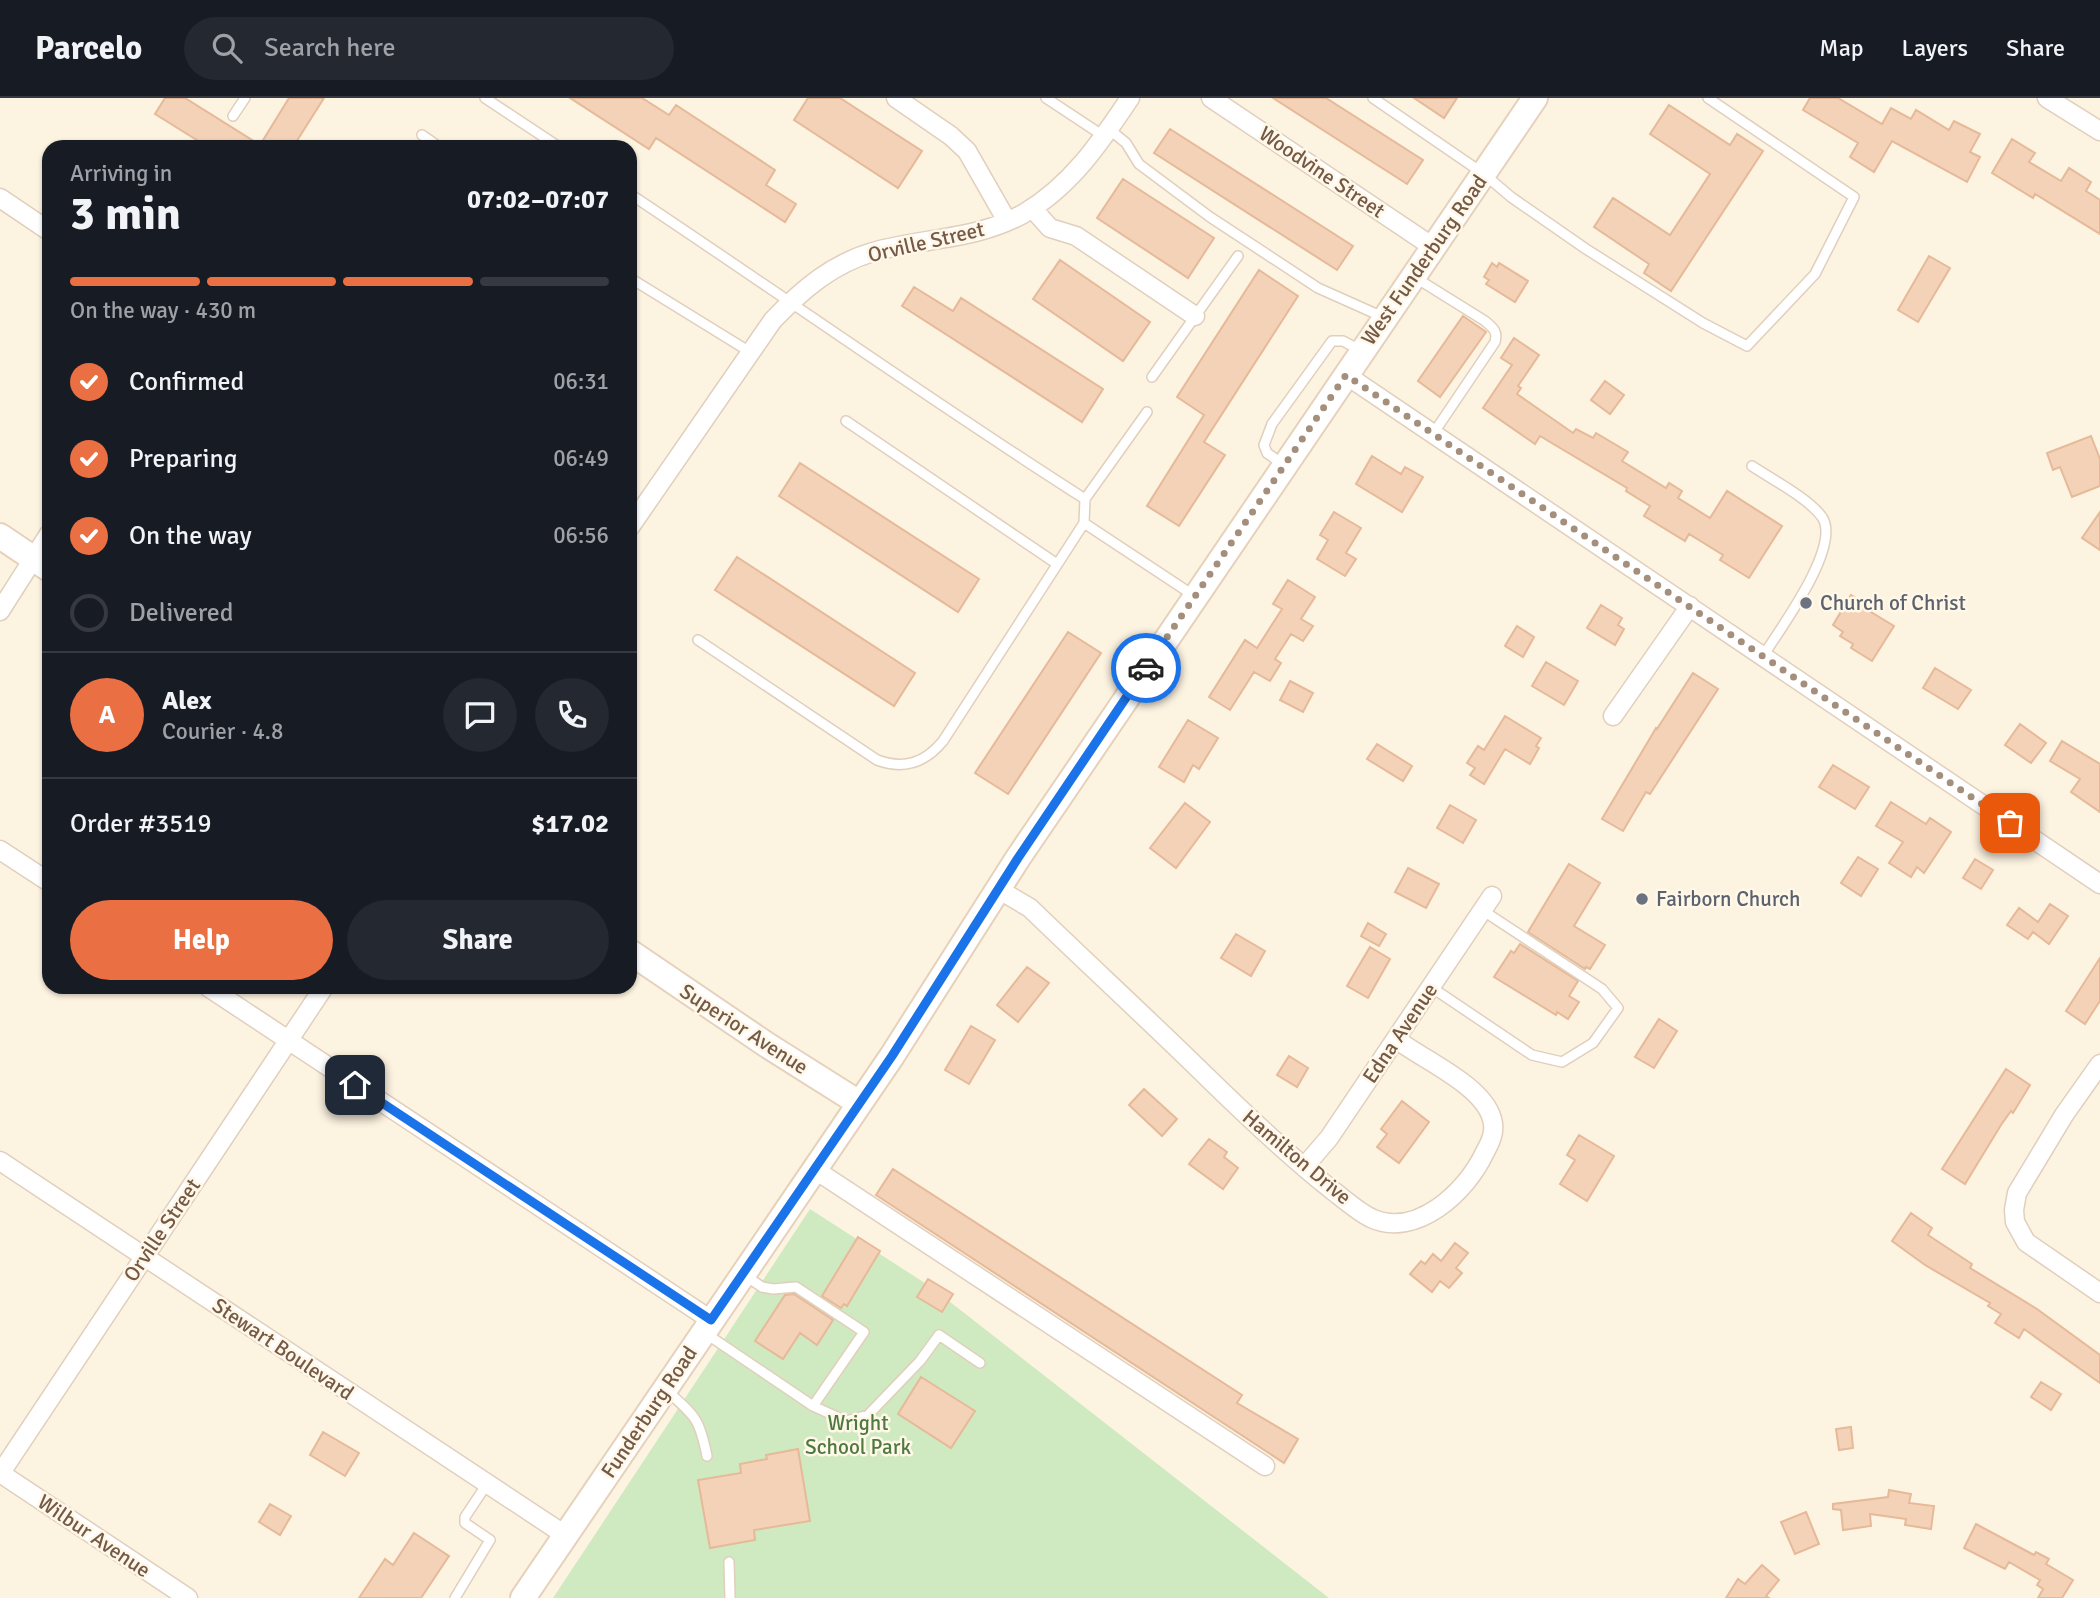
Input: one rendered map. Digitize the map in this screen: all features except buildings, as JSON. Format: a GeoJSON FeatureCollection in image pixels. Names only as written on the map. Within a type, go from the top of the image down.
{"type":"FeatureCollection","features":[{"type":"Feature","properties":{"kind":"street"},"geometry":{"type":"LineString","coordinates":[[896,98],[951,136],[967,151],[1007,221]]}},
{"type":"Feature","properties":{"kind":"street","name":"Orville Street"},"geometry":{"type":"LineString","coordinates":[[637,517],[773,320],[815,279],[855,258],[912,243],[965,236],[1007,221],[1032,208],[1078,171],[1130,98]]}},
{"type":"Feature","properties":{"kind":"street","name":"Woodvine Street"},"geometry":{"type":"LineString","coordinates":[[1211,98],[1433,247]]}},
{"type":"Feature","properties":{"kind":"street","name":"West Funderburg Road"},"geometry":{"type":"LineString","coordinates":[[1195,596],[1535,98]]}},
{"type":"Feature","properties":{"kind":"street"},"geometry":{"type":"LineString","coordinates":[[2047,98],[2100,131]]}},
{"type":"Feature","properties":{"kind":"street"},"geometry":{"type":"LineString","coordinates":[[0,198],[42,226]]}},
{"type":"Feature","properties":{"kind":"street"},"geometry":{"type":"LineString","coordinates":[[1032,208],[1050,228],[1076,236],[1195,316]]}},
{"type":"Feature","properties":{"kind":"street"},"geometry":{"type":"LineString","coordinates":[[1346,375],[2100,884]]}},
{"type":"Feature","properties":{"kind":"street"},"geometry":{"type":"LineString","coordinates":[[0,536],[42,564],[0,611]]}},
{"type":"Feature","properties":{"kind":"street","name":"Funderburg Road"},"geometry":{"type":"LineString","coordinates":[[523,1598],[859,1103],[956,958],[998,889],[1195,596]]}},
{"type":"Feature","properties":{"kind":"street"},"geometry":{"type":"LineString","coordinates":[[1613,716],[1690,606]]}},
{"type":"Feature","properties":{"kind":"street"},"geometry":{"type":"LineString","coordinates":[[0,850],[42,877]]}},
{"type":"Feature","properties":{"kind":"street","name":"Hamilton Drive"},"geometry":{"type":"LineString","coordinates":[[998,889],[1030,908],[1266,1135],[1371,1218],[1387,1223],[1403,1223],[1441,1206],[1480,1162],[1493,1131],[1492,1119],[1485,1104],[1465,1084],[1396,1040]]}},
{"type":"Feature","properties":{"kind":"street","name":"Edna Avenue"},"geometry":{"type":"LineString","coordinates":[[1304,1167],[1329,1138],[1487,903]]}},
{"type":"Feature","properties":{"kind":"street","name":"Superior Avenue"},"geometry":{"type":"LineString","coordinates":[[637,958],[859,1103]]}},
{"type":"Feature","properties":{"kind":"street"},"geometry":{"type":"LineString","coordinates":[[218,994],[707,1326]]}},
{"type":"Feature","properties":{"kind":"street","name":"Orville Street"},"geometry":{"type":"LineString","coordinates":[[0,1473],[319,994]]}},
{"type":"Feature","properties":{"kind":"street"},"geometry":{"type":"LineString","coordinates":[[2100,1064],[2033,1165],[2017,1193],[2014,1210],[2020,1232],[2026,1242],[2100,1293]]}},
{"type":"Feature","properties":{"kind":"street","name":"Stewart Boulevard"},"geometry":{"type":"LineString","coordinates":[[0,1161],[565,1535]]}},
{"type":"Feature","properties":{"kind":"street"},"geometry":{"type":"LineString","coordinates":[[814,1169],[1265,1466]]}},
{"type":"Feature","properties":{"kind":"street","name":"Wilbur Avenue"},"geometry":{"type":"LineString","coordinates":[[0,1473],[188,1598]]}},
{"type":"Feature","properties":{"kind":"lane"},"geometry":{"type":"LineString","coordinates":[[233,116],[245,98]]}},
{"type":"Feature","properties":{"kind":"lane"},"geometry":{"type":"LineString","coordinates":[[485,98],[548,140]]}},
{"type":"Feature","properties":{"kind":"lane"},"geometry":{"type":"LineString","coordinates":[[1046,98],[1126,143],[1139,164],[1210,217],[1318,288],[1384,318]]}},
{"type":"Feature","properties":{"kind":"lane"},"geometry":{"type":"LineString","coordinates":[[1373,98],[1484,174],[1511,197],[1586,249],[1703,323],[1747,346],[1815,274],[1854,197],[1707,98]]}},
{"type":"Feature","properties":{"kind":"lane"},"geometry":{"type":"LineString","coordinates":[[422,135],[429,140]]}},
{"type":"Feature","properties":{"kind":"lane"},"geometry":{"type":"LineString","coordinates":[[637,199],[791,301],[918,391],[1085,499]]}},
{"type":"Feature","properties":{"kind":"lane"},"geometry":{"type":"LineString","coordinates":[[1152,377],[1238,256]]}},
{"type":"Feature","properties":{"kind":"lane"},"geometry":{"type":"LineString","coordinates":[[1413,276],[1485,321],[1497,334],[1495,342],[1433,434]]}},
{"type":"Feature","properties":{"kind":"lane"},"geometry":{"type":"LineString","coordinates":[[637,282],[750,352]]}},
{"type":"Feature","properties":{"kind":"lane"},"geometry":{"type":"LineString","coordinates":[[1284,465],[1267,453],[1265,437],[1296,388],[1332,341],[1343,341],[1362,351]]}},
{"type":"Feature","properties":{"kind":"lane"},"geometry":{"type":"LineString","coordinates":[[698,640],[877,760],[905,766],[918,763],[934,752],[943,741],[1084,523],[1085,499],[1147,412]]}},
{"type":"Feature","properties":{"kind":"lane"},"geometry":{"type":"LineString","coordinates":[[846,421],[1057,564]]}},
{"type":"Feature","properties":{"kind":"lane"},"geometry":{"type":"LineString","coordinates":[[1752,466],[1811,506],[1824,519],[1827,541],[1817,567],[1763,656]]}},
{"type":"Feature","properties":{"kind":"lane"},"geometry":{"type":"LineString","coordinates":[[1084,523],[1195,596]]}},
{"type":"Feature","properties":{"kind":"lane"},"geometry":{"type":"LineString","coordinates":[[1431,987],[1532,1055],[1562,1062],[1593,1043],[1618,1009],[1602,989],[1487,903]]}},
{"type":"Feature","properties":{"kind":"lane"},"geometry":{"type":"LineString","coordinates":[[743,1274],[762,1287],[796,1287],[864,1332],[813,1406]]}},
{"type":"Feature","properties":{"kind":"lane"},"geometry":{"type":"LineString","coordinates":[[707,1326],[813,1406],[846,1421],[867,1415],[920,1361],[939,1335],[980,1363]]}},
{"type":"Feature","properties":{"kind":"lane"},"geometry":{"type":"LineString","coordinates":[[665,1388],[696,1417],[706,1456]]}},
{"type":"Feature","properties":{"kind":"lane"},"geometry":{"type":"LineString","coordinates":[[455,1598],[490,1540],[465,1523],[465,1517],[487,1484]]}},
{"type":"Feature","properties":{"kind":"lane"},"geometry":{"type":"LineString","coordinates":[[729,1562],[730,1598]]}},
{"type":"Feature","properties":{"kind":"green space","name":"Wright School Park"},"geometry":{"type":"Polygon","coordinates":[[[810,1209],[931,1287],[1329,1598],[553,1598],[810,1209]]]}},
{"type":"Feature","properties":{"kind":"way so far"},"geometry":{"type":"LineString","coordinates":[[1146,668],[1346,375],[2010,823]]}},
{"type":"Feature","properties":{"kind":"place","name":"Church of Christ"},"geometry":{"type":"Point","coordinates":[1806,603]}},
{"type":"Feature","properties":{"kind":"place","name":"Fairborn Church"},"geometry":{"type":"Point","coordinates":[1642,899]}},
{"type":"Feature","properties":{"kind":"route"},"geometry":{"type":"LineString","coordinates":[[355,1085],[711,1320],[892,1056],[1018,858],[1146,668]]}}]}
